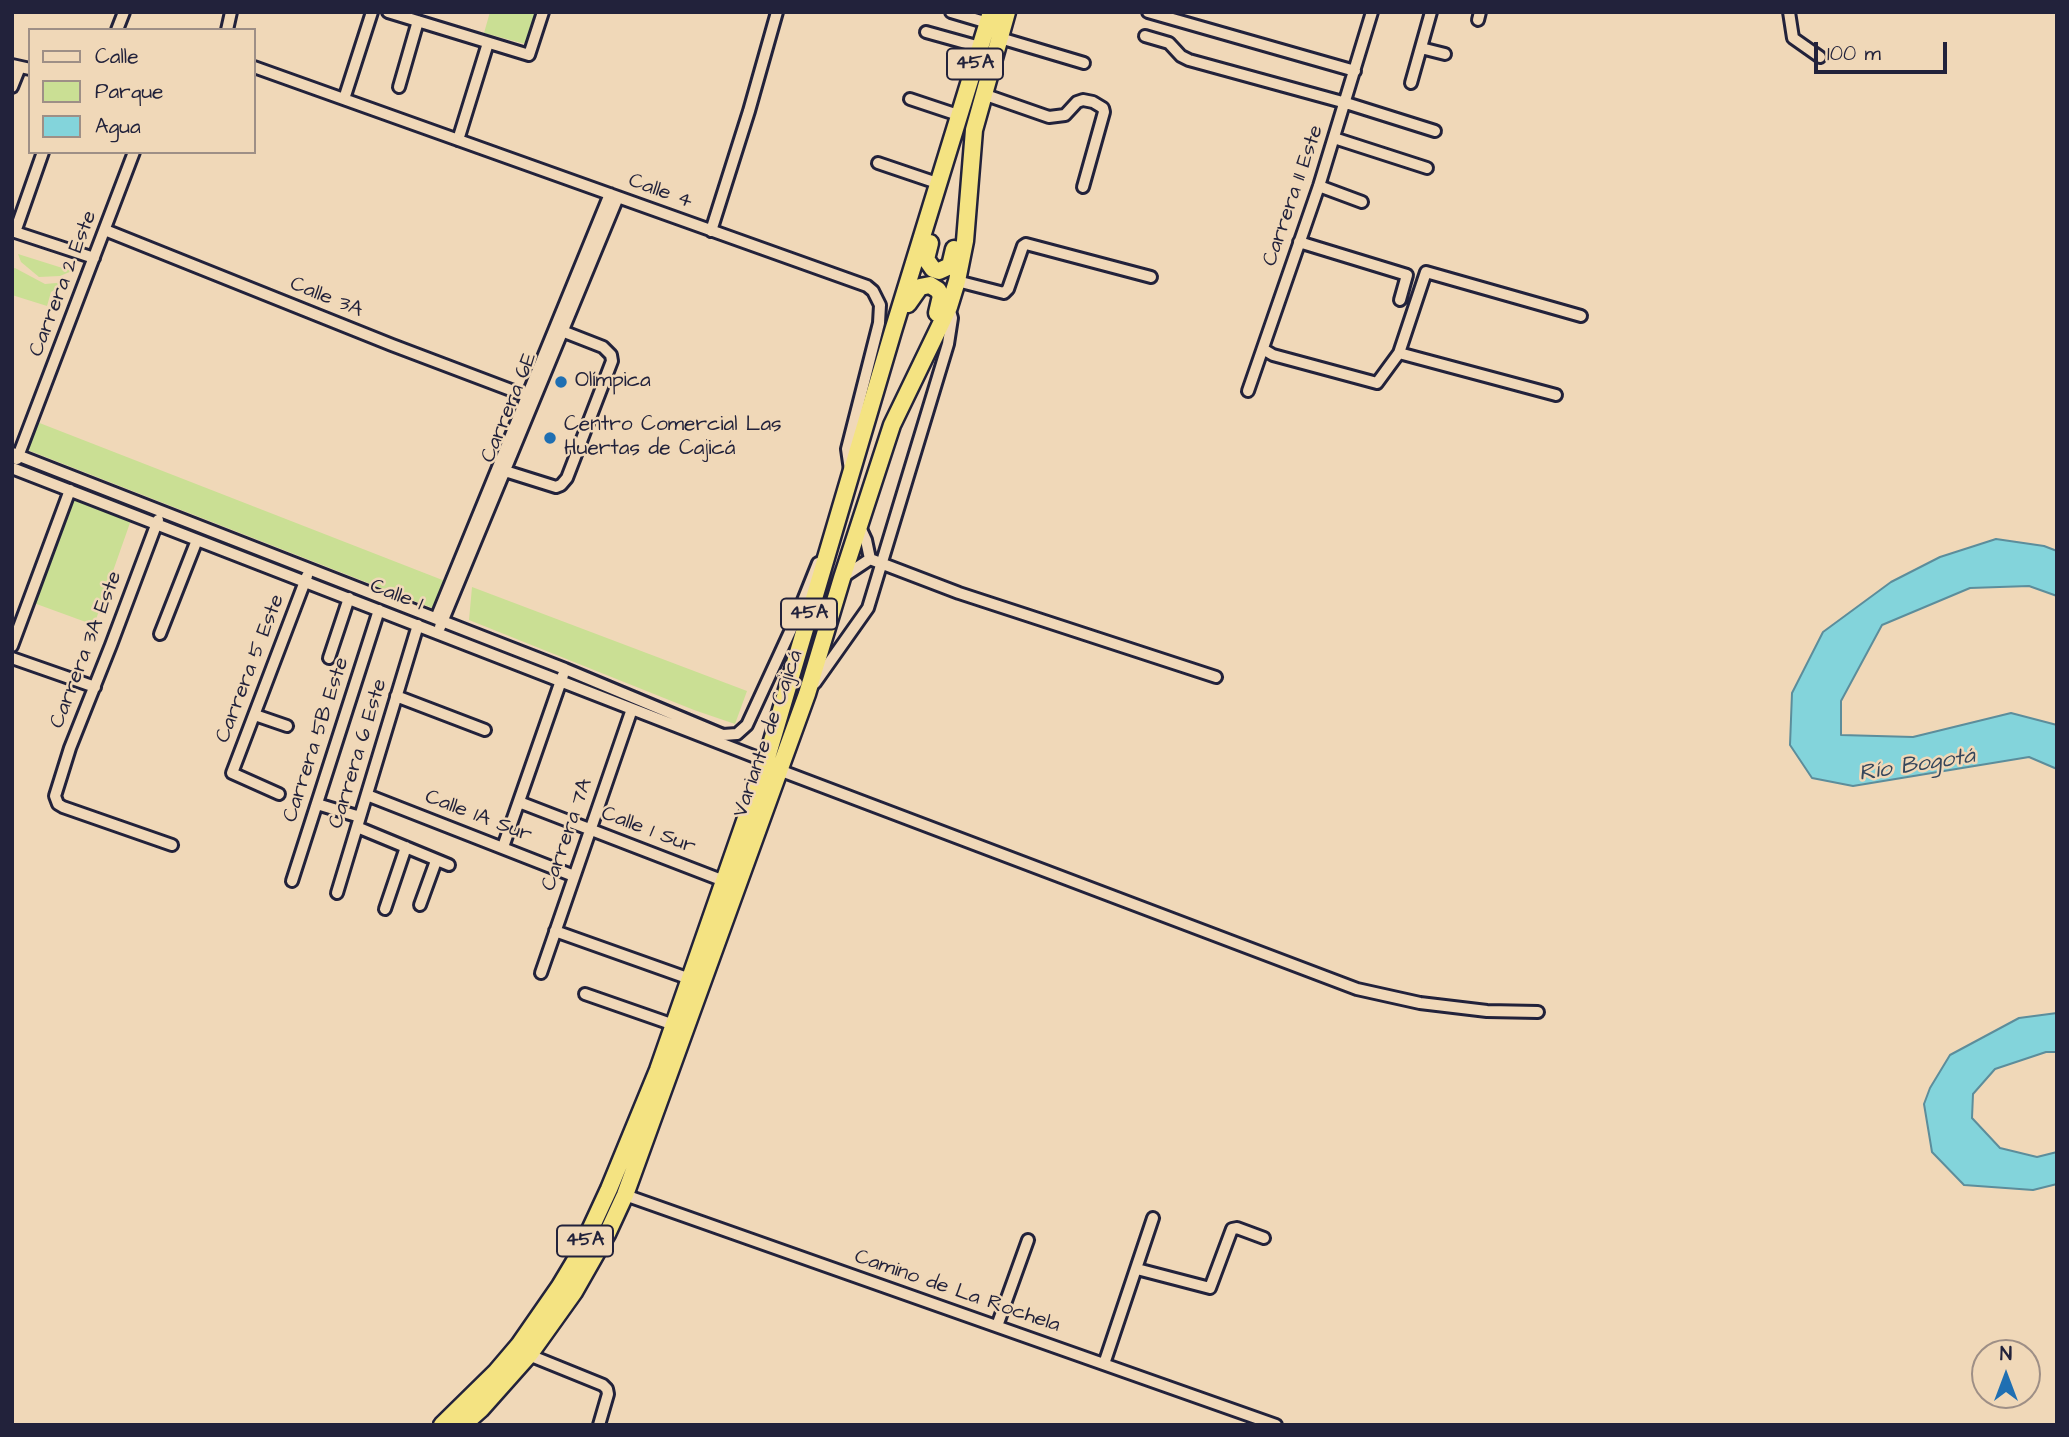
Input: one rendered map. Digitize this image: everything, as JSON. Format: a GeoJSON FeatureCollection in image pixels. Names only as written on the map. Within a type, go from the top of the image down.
{"type":"FeatureCollection","features":[{"type":"Feature","properties":{"kind":"highway","name":"Variante de Cajicá"},"geometry":{"type":"LineString","coordinates":[[442,1425],[519,1345],[560,1286],[578,1256],[610,1189],[658,1070],[724,881],[773,765],[807,694],[892,425],[949,307],[965,241],[974,130],[1007,12]]}},
{"type":"Feature","properties":{"kind":"highway","name":"Variante de Cajicá"},"geometry":{"type":"LineString","coordinates":[[463,1425],[528,1355],[573,1292],[607,1234],[625,1195],[773,765],[828,547],[989,18]]}},
{"type":"Feature","properties":{"kind":"highway"},"geometry":{"type":"LineString","coordinates":[[934,200],[939,216],[926,259],[933,269],[939,271],[950,266],[953,261],[958,219],[968,203]]}},
{"type":"Feature","properties":{"kind":"highway"},"geometry":{"type":"LineString","coordinates":[[893,331],[919,288],[925,285],[934,286],[939,290],[942,301],[929,346]]}},
{"type":"Feature","properties":{"kind":"street"},"geometry":{"type":"LineString","coordinates":[[344,99],[372,12]]}},
{"type":"Feature","properties":{"kind":"street"},"geometry":{"type":"LineString","coordinates":[[388,12],[529,55],[543,12]]}},
{"type":"Feature","properties":{"kind":"street"},"geometry":{"type":"LineString","coordinates":[[711,231],[777,12]]}},
{"type":"Feature","properties":{"kind":"street"},"geometry":{"type":"LineString","coordinates":[[951,12],[989,18]]}},
{"type":"Feature","properties":{"kind":"street"},"geometry":{"type":"LineString","coordinates":[[1148,12],[1355,71]]}},
{"type":"Feature","properties":{"kind":"street"},"geometry":{"type":"LineString","coordinates":[[1411,83],[1431,12]]}},
{"type":"Feature","properties":{"kind":"street"},"geometry":{"type":"LineString","coordinates":[[1789,12],[1793,38],[1820,57]]}},
{"type":"Feature","properties":{"kind":"street","name":"Carrera 11 Este"},"geometry":{"type":"LineString","coordinates":[[1248,391],[1335,138],[1370,13]]}},
{"type":"Feature","properties":{"kind":"street"},"geometry":{"type":"LineString","coordinates":[[399,87],[418,21]]}},
{"type":"Feature","properties":{"kind":"street"},"geometry":{"type":"LineString","coordinates":[[926,32],[980,47]]}},
{"type":"Feature","properties":{"kind":"street"},"geometry":{"type":"LineString","coordinates":[[1145,36],[1169,43],[1181,56],[1189,60],[1346,103],[1435,131]]}},
{"type":"Feature","properties":{"kind":"street"},"geometry":{"type":"LineString","coordinates":[[1000,38],[1084,63]]}},
{"type":"Feature","properties":{"kind":"street"},"geometry":{"type":"LineString","coordinates":[[458,140],[488,43]]}},
{"type":"Feature","properties":{"kind":"street"},"geometry":{"type":"LineString","coordinates":[[1421,48],[1445,54]]}},
{"type":"Feature","properties":{"kind":"street"},"geometry":{"type":"LineString","coordinates":[[12,87],[21,67]]}},
{"type":"Feature","properties":{"kind":"street","name":"Calle 4"},"geometry":{"type":"LineString","coordinates":[[256,68],[867,286],[873,291],[880,305],[879,323],[846,449],[851,475]]}},
{"type":"Feature","properties":{"kind":"street"},"geometry":{"type":"LineString","coordinates":[[983,94],[1049,117],[1065,115],[1077,102],[1083,100],[1103,108],[1083,187]]}},
{"type":"Feature","properties":{"kind":"street"},"geometry":{"type":"LineString","coordinates":[[910,99],[961,116]]}},
{"type":"Feature","properties":{"kind":"street"},"geometry":{"type":"LineString","coordinates":[[1335,138],[1427,168]]}},
{"type":"Feature","properties":{"kind":"street"},"geometry":{"type":"LineString","coordinates":[[42,154],[14,231],[93,258]]}},
{"type":"Feature","properties":{"kind":"street","name":"Carrera 2 Este"},"geometry":{"type":"LineString","coordinates":[[13,468],[15,454],[134,154]]}},
{"type":"Feature","properties":{"kind":"street"},"geometry":{"type":"LineString","coordinates":[[878,163],[940,184]]}},
{"type":"Feature","properties":{"kind":"street"},"geometry":{"type":"LineString","coordinates":[[1319,186],[1362,202]]}},
{"type":"Feature","properties":{"kind":"street","name":"Carrera 6E"},"geometry":{"type":"LineString","coordinates":[[439,620],[505,471],[531,398],[562,331],[614,196]]}},
{"type":"Feature","properties":{"kind":"street","name":"Carrera 6E"},"geometry":{"type":"LineString","coordinates":[[434,632],[614,196]]}},
{"type":"Feature","properties":{"kind":"street","name":"Calle 3A"},"geometry":{"type":"LineString","coordinates":[[105,230],[531,398]]}},
{"type":"Feature","properties":{"kind":"street"},"geometry":{"type":"LineString","coordinates":[[1299,242],[1407,275],[1400,300]]}},
{"type":"Feature","properties":{"kind":"street"},"geometry":{"type":"LineString","coordinates":[[957,281],[1004,293],[1026,244],[1151,278]]}},
{"type":"Feature","properties":{"kind":"street"},"geometry":{"type":"LineString","coordinates":[[1262,349],[1273,355],[1377,383],[1399,353],[1426,272],[1581,316]]}},
{"type":"Feature","properties":{"kind":"street"},"geometry":{"type":"LineString","coordinates":[[807,694],[868,608],[948,344],[952,318],[949,307]]}},
{"type":"Feature","properties":{"kind":"street"},"geometry":{"type":"LineString","coordinates":[[505,471],[556,487],[567,478],[612,360],[603,347],[562,331]]}},
{"type":"Feature","properties":{"kind":"street"},"geometry":{"type":"LineString","coordinates":[[1399,353],[1556,395]]}},
{"type":"Feature","properties":{"kind":"street","name":"Calle 1"},"geometry":{"type":"LineString","coordinates":[[15,454],[565,669],[723,735],[737,734],[747,725],[794,623],[815,568],[828,547]]}},
{"type":"Feature","properties":{"kind":"street","name":"Calle 1"},"geometry":{"type":"LineString","coordinates":[[13,468],[773,765],[1357,989],[1420,1003],[1487,1011],[1538,1012]]}},
{"type":"Feature","properties":{"kind":"street"},"geometry":{"type":"LineString","coordinates":[[12,646],[70,490]]}},
{"type":"Feature","properties":{"kind":"street","name":"Carrera 3A Este"},"geometry":{"type":"LineString","coordinates":[[162,511],[69,748],[55,796],[58,804],[172,845]]}},
{"type":"Feature","properties":{"kind":"street"},"geometry":{"type":"LineString","coordinates":[[859,525],[870,559]]}},
{"type":"Feature","properties":{"kind":"street"},"geometry":{"type":"LineString","coordinates":[[160,634],[197,540]]}},
{"type":"Feature","properties":{"kind":"street"},"geometry":{"type":"LineString","coordinates":[[870,559],[959,593],[1216,677]]}},
{"type":"Feature","properties":{"kind":"street"},"geometry":{"type":"LineString","coordinates":[[842,578],[870,559]]}},
{"type":"Feature","properties":{"kind":"street","name":"Carrera 5 Este"},"geometry":{"type":"LineString","coordinates":[[279,794],[232,773],[309,570]]}},
{"type":"Feature","properties":{"kind":"street"},"geometry":{"type":"LineString","coordinates":[[328,658],[349,598]]}},
{"type":"Feature","properties":{"kind":"street","name":"Carrera 5B Este"},"geometry":{"type":"LineString","coordinates":[[292,881],[379,610]]}},
{"type":"Feature","properties":{"kind":"street","name":"Carrera 6 Este"},"geometry":{"type":"LineString","coordinates":[[337,893],[418,625]]}},
{"type":"Feature","properties":{"kind":"street"},"geometry":{"type":"LineString","coordinates":[[12,659],[95,687]]}},
{"type":"Feature","properties":{"kind":"street"},"geometry":{"type":"LineString","coordinates":[[503,847],[565,669]]}},
{"type":"Feature","properties":{"kind":"street"},"geometry":{"type":"LineString","coordinates":[[396,696],[485,730]]}},
{"type":"Feature","properties":{"kind":"street","name":"Carrera 7A"},"geometry":{"type":"LineString","coordinates":[[541,974],[632,709]]}},
{"type":"Feature","properties":{"kind":"street"},"geometry":{"type":"LineString","coordinates":[[254,715],[287,726]]}},
{"type":"Feature","properties":{"kind":"street","name":"Calle 1A Sur"},"geometry":{"type":"LineString","coordinates":[[367,795],[574,876]]}},
{"type":"Feature","properties":{"kind":"street","name":"Calle 1 Sur"},"geometry":{"type":"LineString","coordinates":[[519,802],[724,881]]}},
{"type":"Feature","properties":{"kind":"street"},"geometry":{"type":"LineString","coordinates":[[317,804],[449,865]]}},
{"type":"Feature","properties":{"kind":"street"},"geometry":{"type":"LineString","coordinates":[[385,909],[406,847]]}},
{"type":"Feature","properties":{"kind":"street"},"geometry":{"type":"LineString","coordinates":[[420,905],[436,861]]}},
{"type":"Feature","properties":{"kind":"street"},"geometry":{"type":"LineString","coordinates":[[555,931],[690,979]]}},
{"type":"Feature","properties":{"kind":"street"},"geometry":{"type":"LineString","coordinates":[[585,995],[674,1025]]}},
{"type":"Feature","properties":{"kind":"street","name":"Camino de La Rochela"},"geometry":{"type":"LineString","coordinates":[[625,1195],[1276,1425]]}},
{"type":"Feature","properties":{"kind":"street"},"geometry":{"type":"LineString","coordinates":[[1104,1364],[1153,1218]]}},
{"type":"Feature","properties":{"kind":"street"},"geometry":{"type":"LineString","coordinates":[[1137,1269],[1210,1288],[1232,1229],[1237,1228],[1264,1238]]}},
{"type":"Feature","properties":{"kind":"street"},"geometry":{"type":"LineString","coordinates":[[997,1326],[1028,1240]]}},
{"type":"Feature","properties":{"kind":"street"},"geometry":{"type":"LineString","coordinates":[[528,1355],[603,1385],[608,1394],[599,1425]]}},
{"type":"Feature","properties":{"kind":"street"},"geometry":{"type":"LineString","coordinates":[[604,1408],[617,1412]]}},
{"type":"Feature","properties":{"kind":"green space"},"geometry":{"type":"Polygon","coordinates":[[[490,12],[539,12],[529,45],[484,33],[490,12]]]}},
{"type":"Feature","properties":{"kind":"green space"},"geometry":{"type":"Polygon","coordinates":[[[18,254],[72,271],[60,276],[39,277],[21,262],[18,254]]]}},
{"type":"Feature","properties":{"kind":"green space"},"geometry":{"type":"Polygon","coordinates":[[[15,268],[45,284],[67,282],[51,292],[47,306],[12,295],[12,269],[15,268]]]}},
{"type":"Feature","properties":{"kind":"green space"},"geometry":{"type":"Polygon","coordinates":[[[37,422],[445,581],[435,609],[25,449],[37,422]]]}},
{"type":"Feature","properties":{"kind":"green space"},"geometry":{"type":"Polygon","coordinates":[[[70,498],[131,520],[94,625],[31,602],[70,498]]]}},
{"type":"Feature","properties":{"kind":"green space"},"geometry":{"type":"Polygon","coordinates":[[[472,587],[747,691],[735,724],[469,620],[472,587]]]}},
{"type":"Feature","properties":{"kind":"water","name":"Río Bogotá"},"geometry":{"type":"Polygon","coordinates":[[[1996,539],[2044,546],[2057,551],[2057,596],[2029,586],[1970,588],[1882,625],[1841,701],[1841,735],[1913,737],[2011,713],[2057,725],[2057,769],[2029,757],[1853,786],[1812,778],[1790,745],[1792,693],[1823,632],[1891,582],[1940,557],[1996,539]]]}},
{"type":"Feature","properties":{"kind":"water"},"geometry":{"type":"Polygon","coordinates":[[[2057,1013],[2057,1052],[2046,1052],[1995,1069],[1973,1094],[1972,1118],[2000,1148],[2037,1157],[2057,1152],[2057,1184],[2033,1190],[1964,1185],[1932,1152],[1924,1104],[1930,1088],[1950,1055],[2019,1018],[2057,1013]]]}},
{"type":"Feature","properties":{"kind":"place","name":"Olímpica"},"geometry":{"type":"Point","coordinates":[561,382]}},
{"type":"Feature","properties":{"kind":"place","name":"Centro Comercial Las Huertas de Cajicá"},"geometry":{"type":"Point","coordinates":[550,438]}}]}
